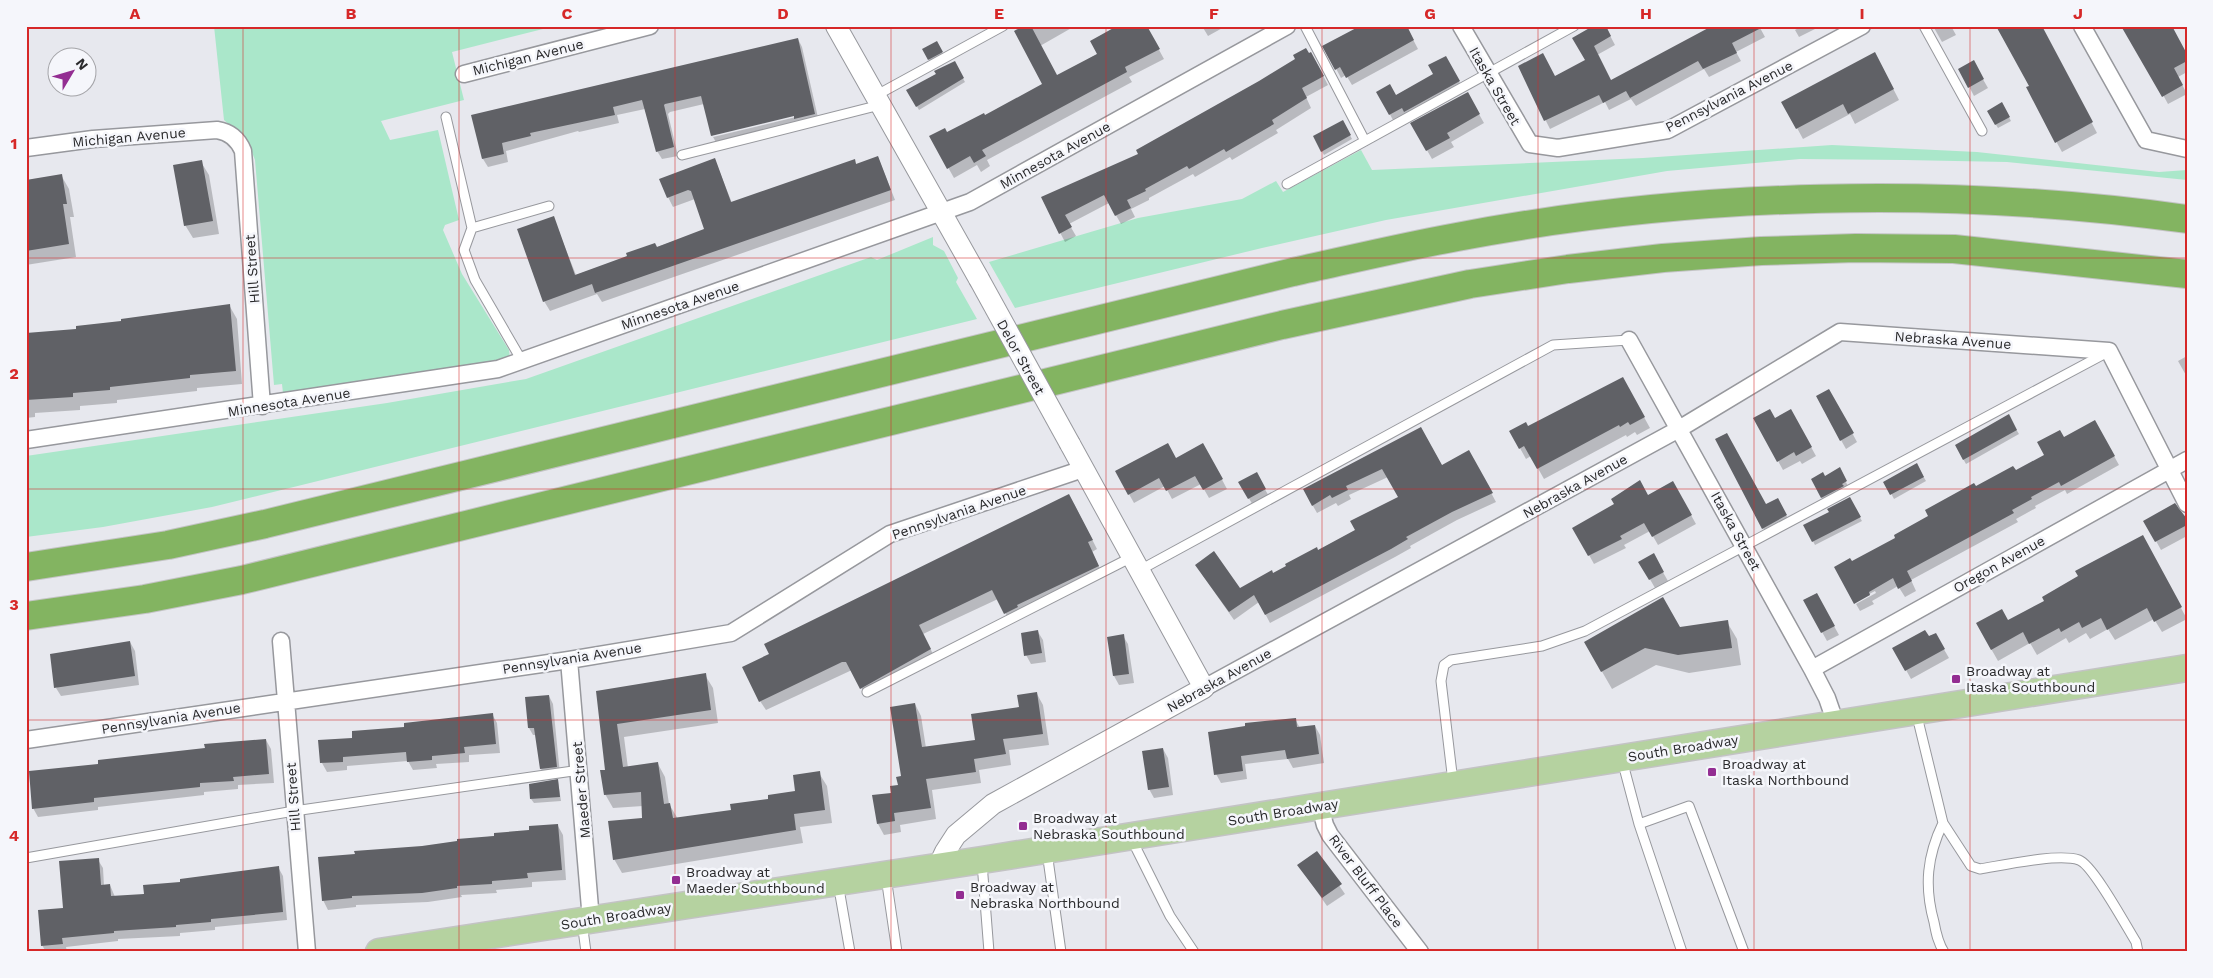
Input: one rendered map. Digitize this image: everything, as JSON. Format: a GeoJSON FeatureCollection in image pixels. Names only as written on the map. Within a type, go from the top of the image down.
{"type":"FeatureCollection","features":[{"type":"Feature","properties":{"kind":"highway"},"geometry":{"type":"LineString","coordinates":[[26,567],[168,545],[264,524],[1293,272],[1458,236],[1657,209],[1827,200],[1957,200],[2060,206],[2187,219]]}},
{"type":"Feature","properties":{"kind":"highway"},"geometry":{"type":"LineString","coordinates":[[2156,215],[2187,215]]}},
{"type":"Feature","properties":{"kind":"highway"},"geometry":{"type":"LineString","coordinates":[[26,616],[145,599],[242,580],[1282,325],[1470,284],[1663,258],[1761,251],[1856,248],[1954,249],[2186,274]]}},
{"type":"Feature","properties":{"kind":"main road","name":"South Broadway"},"geometry":{"type":"LineString","coordinates":[[379,952],[464,945],[586,921],[938,867],[2187,668]]}},
{"type":"Feature","properties":{"kind":"street","name":"Michigan Avenue"},"geometry":{"type":"LineString","coordinates":[[464,74],[650,26]]}},
{"type":"Feature","properties":{"kind":"street","name":"Delor Street"},"geometry":{"type":"LineString","coordinates":[[836,26],[1137,563],[1204,688]]}},
{"type":"Feature","properties":{"kind":"street","name":"Minnesota Avenue"},"geometry":{"type":"LineString","coordinates":[[26,440],[498,369],[970,202],[1287,26]]}},
{"type":"Feature","properties":{"kind":"street","name":"Itaska Street"},"geometry":{"type":"LineString","coordinates":[[1461,26],[1487,74],[1530,144]]}},
{"type":"Feature","properties":{"kind":"street","name":"Pennsylvania Avenue"},"geometry":{"type":"LineString","coordinates":[[1530,144],[1558,148],[1668,130],[1862,26]]}},
{"type":"Feature","properties":{"kind":"street"},"geometry":{"type":"LineString","coordinates":[[2082,26],[2146,140],[2187,149]]}},
{"type":"Feature","properties":{"kind":"street","name":"Michigan Avenue"},"geometry":{"type":"LineString","coordinates":[[26,148],[93,139],[217,130],[232,135]]}},
{"type":"Feature","properties":{"kind":"street","name":"Hill Street"},"geometry":{"type":"LineString","coordinates":[[232,135],[239,142],[243,152],[262,406]]}},
{"type":"Feature","properties":{"kind":"street","name":"Nebraska Avenue"},"geometry":{"type":"LineString","coordinates":[[938,867],[956,836],[993,804],[1679,429],[1840,332],[2109,351]]}},
{"type":"Feature","properties":{"kind":"street","name":"Itaska Street"},"geometry":{"type":"LineString","coordinates":[[1629,340],[1812,669],[1827,698],[1836,724]]}},
{"type":"Feature","properties":{"kind":"street"},"geometry":{"type":"LineString","coordinates":[[2109,351],[2187,504]]}},
{"type":"Feature","properties":{"kind":"street","name":"Oregon Avenue"},"geometry":{"type":"LineString","coordinates":[[1812,669],[2187,460]]}},
{"type":"Feature","properties":{"kind":"street","name":"Pennsylvania Avenue"},"geometry":{"type":"LineString","coordinates":[[26,740],[568,660],[731,632],[890,534],[1083,469]]}},
{"type":"Feature","properties":{"kind":"street","name":"Hill Street"},"geometry":{"type":"LineString","coordinates":[[281,642],[306,952]]}},
{"type":"Feature","properties":{"kind":"street","name":"Maeder Street"},"geometry":{"type":"LineString","coordinates":[[568,660],[580,770],[586,921]]}},
{"type":"Feature","properties":{"kind":"street","name":"River Bluff Place"},"geometry":{"type":"LineString","coordinates":[[1320,806],[1330,835],[1420,952]]}},
{"type":"Feature","properties":{"kind":"lane"},"geometry":{"type":"LineString","coordinates":[[682,155],[878,101],[1004,26]]}},
{"type":"Feature","properties":{"kind":"lane"},"geometry":{"type":"LineString","coordinates":[[1305,26],[1365,141]]}},
{"type":"Feature","properties":{"kind":"lane"},"geometry":{"type":"LineString","coordinates":[[1287,184],[1574,26]]}},
{"type":"Feature","properties":{"kind":"lane"},"geometry":{"type":"LineString","coordinates":[[1924,26],[1982,131]]}},
{"type":"Feature","properties":{"kind":"lane"},"geometry":{"type":"LineString","coordinates":[[446,117],[472,228],[464,250],[475,280],[522,361]]}},
{"type":"Feature","properties":{"kind":"lane"},"geometry":{"type":"LineString","coordinates":[[472,228],[549,206]]}},
{"type":"Feature","properties":{"kind":"lane"},"geometry":{"type":"LineString","coordinates":[[867,692],[1137,563],[1553,345],[1629,340]]}},
{"type":"Feature","properties":{"kind":"lane"},"geometry":{"type":"LineString","coordinates":[[1453,784],[1440,681],[1444,665],[1450,660],[1542,646],[1585,631],[2109,351]]}},
{"type":"Feature","properties":{"kind":"lane"},"geometry":{"type":"LineString","coordinates":[[1916,712],[1943,823],[1972,866],[1980,869],[2062,857],[2081,860],[2095,876],[2136,942],[2138,952]]}},
{"type":"Feature","properties":{"kind":"lane"},"geometry":{"type":"LineString","coordinates":[[1622,757],[1639,824],[1682,952]]}},
{"type":"Feature","properties":{"kind":"lane"},"geometry":{"type":"LineString","coordinates":[[26,858],[294,811],[580,770]]}},
{"type":"Feature","properties":{"kind":"lane"},"geometry":{"type":"LineString","coordinates":[[1639,824],[1689,806],[1744,952]]}},
{"type":"Feature","properties":{"kind":"lane"},"geometry":{"type":"LineString","coordinates":[[1943,823],[1930,855],[1927,873],[1928,902],[1940,945],[1944,952]]}},
{"type":"Feature","properties":{"kind":"lane"},"geometry":{"type":"LineString","coordinates":[[1130,836],[1170,916],[1194,952]]}},
{"type":"Feature","properties":{"kind":"lane"},"geometry":{"type":"LineString","coordinates":[[1046,849],[1061,952]]}},
{"type":"Feature","properties":{"kind":"lane"},"geometry":{"type":"LineString","coordinates":[[982,860],[989,952]]}},
{"type":"Feature","properties":{"kind":"lane"},"geometry":{"type":"LineString","coordinates":[[886,875],[897,952]]}},
{"type":"Feature","properties":{"kind":"lane"},"geometry":{"type":"LineString","coordinates":[[838,882],[850,952]]}},
{"type":"Feature","properties":{"kind":"lane"},"geometry":{"type":"LineString","coordinates":[[586,921],[586,952]]}},
{"type":"Feature","properties":{"kind":"green space"},"geometry":{"type":"Polygon","coordinates":[[[214,26],[555,26],[452,52],[464,100],[381,121],[390,140],[438,130],[459,220],[445,225],[443,230],[462,274],[509,350],[510,359],[283,393],[282,384],[274,385],[255,160],[248,142],[224,120],[214,26]]]}},
{"type":"Feature","properties":{"kind":"green space"},"geometry":{"type":"Polygon","coordinates":[[[1832,145],[1977,152],[2159,172],[2187,170],[2187,180],[2007,162],[1904,160],[1800,159],[1667,171],[1386,220],[1015,308],[989,262],[1138,218],[1242,199],[1276,181],[1283,192],[1361,150],[1372,170],[1643,158],[1832,145]]]}},
{"type":"Feature","properties":{"kind":"green space"},"geometry":{"type":"Polygon","coordinates":[[[933,237],[933,245],[944,251],[958,278],[956,282],[977,319],[212,507],[103,527],[26,537],[26,456],[387,403],[526,379],[871,257],[877,260],[933,237]]]}},
{"type":"Feature","properties":{"kind":"building"},"geometry":{"type":"Polygon","coordinates":[[[1023,26],[1031,26],[1057,75],[1097,54],[1090,41],[1117,26],[1147,26],[1160,49],[1125,67],[1127,72],[982,150],[986,156],[974,163],[970,156],[947,169],[929,136],[945,128],[947,132],[984,113],[985,115],[1042,84],[1014,31],[1023,26]]]}},
{"type":"Feature","properties":{"kind":"building"},"geometry":{"type":"Polygon","coordinates":[[[1360,26],[1407,26],[1414,40],[1346,78],[1340,67],[1335,70],[1322,46],[1360,26]]]}},
{"type":"Feature","properties":{"kind":"building"},"geometry":{"type":"Polygon","coordinates":[[[1593,26],[1606,26],[1611,36],[1594,46],[1611,80],[1712,26],[1765,26],[1732,43],[1737,53],[1703,69],[1698,61],[1630,98],[1626,91],[1603,103],[1599,95],[1544,121],[1518,66],[1543,53],[1555,76],[1585,60],[1572,38],[1593,26]]]}},
{"type":"Feature","properties":{"kind":"building"},"geometry":{"type":"Polygon","coordinates":[[[1996,26],[2042,26],[2093,122],[2055,143],[2026,87],[2029,86],[1996,26]]]}},
{"type":"Feature","properties":{"kind":"building"},"geometry":{"type":"Polygon","coordinates":[[[2121,26],[2172,26],[2187,54],[2187,61],[2174,68],[2183,85],[2162,97],[2121,26]]]}},
{"type":"Feature","properties":{"kind":"building"},"geometry":{"type":"Polygon","coordinates":[[[798,38],[815,114],[794,119],[794,116],[711,136],[701,96],[665,104],[674,147],[656,152],[642,100],[613,107],[615,115],[530,133],[531,136],[502,143],[504,154],[482,159],[471,115],[798,38]]]}},
{"type":"Feature","properties":{"kind":"building"},"geometry":{"type":"Polygon","coordinates":[[[937,41],[943,52],[928,60],[922,49],[937,41]]]}},
{"type":"Feature","properties":{"kind":"building"},"geometry":{"type":"Polygon","coordinates":[[[1306,48],[1309,53],[1311,52],[1324,76],[1302,88],[1307,98],[1272,120],[1274,124],[1226,152],[1224,149],[1189,169],[1187,166],[1145,189],[1146,191],[1127,200],[1131,208],[1115,216],[1104,195],[1065,215],[1072,227],[1059,234],[1041,197],[1138,154],[1136,150],[1259,81],[1295,59],[1293,55],[1306,48]]]}},
{"type":"Feature","properties":{"kind":"building"},"geometry":{"type":"Polygon","coordinates":[[[1875,52],[1894,89],[1848,114],[1843,104],[1796,129],[1781,102],[1875,52]]]}},
{"type":"Feature","properties":{"kind":"building"},"geometry":{"type":"Polygon","coordinates":[[[1446,56],[1460,81],[1404,112],[1402,108],[1389,115],[1376,92],[1390,84],[1396,95],[1433,74],[1428,65],[1446,56]]]}},
{"type":"Feature","properties":{"kind":"building"},"geometry":{"type":"Polygon","coordinates":[[[1974,60],[1984,79],[1968,88],[1958,69],[1974,60]]]}},
{"type":"Feature","properties":{"kind":"building"},"geometry":{"type":"Polygon","coordinates":[[[955,61],[964,78],[916,107],[906,90],[936,74],[934,71],[955,61]]]}},
{"type":"Feature","properties":{"kind":"building"},"geometry":{"type":"Polygon","coordinates":[[[1468,92],[1480,114],[1447,133],[1450,138],[1426,151],[1410,123],[1468,92]]]}},
{"type":"Feature","properties":{"kind":"building"},"geometry":{"type":"Polygon","coordinates":[[[2002,102],[2010,117],[1995,125],[1987,111],[2002,102]]]}},
{"type":"Feature","properties":{"kind":"building"},"geometry":{"type":"Polygon","coordinates":[[[1343,120],[1351,135],[1321,152],[1313,136],[1343,120]]]}},
{"type":"Feature","properties":{"kind":"building"},"geometry":{"type":"Polygon","coordinates":[[[878,156],[891,190],[595,293],[592,284],[543,302],[517,229],[554,216],[575,275],[627,256],[626,253],[655,243],[657,247],[704,229],[691,191],[688,190],[667,198],[659,179],[715,158],[731,202],[855,159],[856,164],[878,156]]]}},
{"type":"Feature","properties":{"kind":"building"},"geometry":{"type":"Polygon","coordinates":[[[202,160],[213,221],[184,226],[173,165],[202,160]]]}},
{"type":"Feature","properties":{"kind":"building"},"geometry":{"type":"Polygon","coordinates":[[[62,174],[67,204],[63,204],[69,244],[26,251],[26,180],[62,174]]]}},
{"type":"Feature","properties":{"kind":"building"},"geometry":{"type":"Polygon","coordinates":[[[230,304],[236,371],[190,375],[190,378],[110,387],[110,390],[73,393],[73,397],[26,400],[26,333],[76,329],[76,326],[230,304]]]}},
{"type":"Feature","properties":{"kind":"building"},"geometry":{"type":"Polygon","coordinates":[[[1623,377],[1645,417],[1630,425],[1628,422],[1620,427],[1619,425],[1537,469],[1524,446],[1519,449],[1509,431],[1526,422],[1528,426],[1623,377]]]}},
{"type":"Feature","properties":{"kind":"building"},"geometry":{"type":"Polygon","coordinates":[[[1829,389],[1854,433],[1840,441],[1816,396],[1829,389]]]}},
{"type":"Feature","properties":{"kind":"building"},"geometry":{"type":"Polygon","coordinates":[[[1770,409],[1775,418],[1791,409],[1812,447],[1796,456],[1794,452],[1777,462],[1753,418],[1770,409]]]}},
{"type":"Feature","properties":{"kind":"building"},"geometry":{"type":"Polygon","coordinates":[[[2009,414],[2017,430],[1963,460],[1955,445],[2009,414]]]}},
{"type":"Feature","properties":{"kind":"building"},"geometry":{"type":"Polygon","coordinates":[[[2095,420],[2115,456],[2061,486],[2059,482],[2031,497],[2032,499],[2012,510],[2014,513],[1907,571],[1912,581],[1898,589],[1893,578],[1869,592],[1870,595],[1854,604],[1834,567],[1850,558],[1852,561],[1895,538],[1894,535],[1928,516],[1925,510],[1974,483],[1976,486],[2013,466],[2016,470],[2044,455],[2037,442],[2060,430],[2064,437],[2095,420]]]}},
{"type":"Feature","properties":{"kind":"building"},"geometry":{"type":"Polygon","coordinates":[[[1421,427],[1442,465],[1469,450],[1493,493],[1452,512],[1406,537],[1408,539],[1391,549],[1265,615],[1254,595],[1229,612],[1195,565],[1214,551],[1240,588],[1272,570],[1273,573],[1286,566],[1285,564],[1317,547],[1318,550],[1355,530],[1350,521],[1398,497],[1382,469],[1346,486],[1348,490],[1332,498],[1330,495],[1312,506],[1303,489],[1421,427]]]}},
{"type":"Feature","properties":{"kind":"building"},"geometry":{"type":"Polygon","coordinates":[[[1727,433],[1766,504],[1778,498],[1787,515],[1762,529],[1715,439],[1727,433]]]}},
{"type":"Feature","properties":{"kind":"building"},"geometry":{"type":"Polygon","coordinates":[[[1168,443],[1176,458],[1203,443],[1223,479],[1203,490],[1195,476],[1166,491],[1159,478],[1128,495],[1115,471],[1168,443]]]}},
{"type":"Feature","properties":{"kind":"building"},"geometry":{"type":"Polygon","coordinates":[[[1917,463],[1924,477],[1890,495],[1883,482],[1917,463]]]}},
{"type":"Feature","properties":{"kind":"building"},"geometry":{"type":"Polygon","coordinates":[[[1840,467],[1847,481],[1842,484],[1844,486],[1821,498],[1811,479],[1823,472],[1825,476],[1840,467]]]}},
{"type":"Feature","properties":{"kind":"building"},"geometry":{"type":"Polygon","coordinates":[[[1257,472],[1266,489],[1248,499],[1238,482],[1257,472]]]}},
{"type":"Feature","properties":{"kind":"building"},"geometry":{"type":"Polygon","coordinates":[[[1640,480],[1648,495],[1673,481],[1692,515],[1652,537],[1644,523],[1620,536],[1622,539],[1588,556],[1572,528],[1614,504],[1611,499],[1640,480]]]}},
{"type":"Feature","properties":{"kind":"building"},"geometry":{"type":"Polygon","coordinates":[[[1069,494],[1093,540],[1088,542],[1099,566],[1017,605],[1018,607],[1004,614],[992,590],[919,625],[931,649],[860,689],[846,662],[842,662],[759,702],[742,667],[769,654],[764,644],[1069,494]]]}},
{"type":"Feature","properties":{"kind":"building"},"geometry":{"type":"Polygon","coordinates":[[[1850,497],[1861,517],[1812,542],[1803,525],[1829,512],[1827,509],[1850,497]]]}},
{"type":"Feature","properties":{"kind":"building"},"geometry":{"type":"Polygon","coordinates":[[[2175,503],[2187,519],[2187,525],[2155,542],[2143,521],[2175,503]]]}},
{"type":"Feature","properties":{"kind":"building"},"geometry":{"type":"Polygon","coordinates":[[[2143,535],[2182,607],[2154,622],[2147,608],[2107,630],[2101,618],[2082,628],[2079,622],[2061,632],[2059,628],[2029,644],[2023,632],[1991,650],[1976,623],[2002,609],[2008,620],[2044,601],[2042,597],[2078,576],[2075,571],[2143,535]]]}},
{"type":"Feature","properties":{"kind":"building"},"geometry":{"type":"Polygon","coordinates":[[[1654,553],[1664,572],[1649,580],[1638,562],[1654,553]]]}},
{"type":"Feature","properties":{"kind":"building"},"geometry":{"type":"Polygon","coordinates":[[[1817,593],[1835,626],[1821,633],[1803,600],[1817,593]]]}},
{"type":"Feature","properties":{"kind":"building"},"geometry":{"type":"Polygon","coordinates":[[[1663,597],[1680,627],[1728,620],[1732,648],[1678,655],[1645,648],[1601,672],[1584,642],[1663,597]]]}},
{"type":"Feature","properties":{"kind":"building"},"geometry":{"type":"Polygon","coordinates":[[[1038,630],[1042,653],[1024,656],[1021,633],[1038,630]]]}},
{"type":"Feature","properties":{"kind":"building"},"geometry":{"type":"Polygon","coordinates":[[[1925,630],[1929,636],[1936,633],[1945,649],[1905,671],[1892,648],[1925,630]]]}},
{"type":"Feature","properties":{"kind":"building"},"geometry":{"type":"Polygon","coordinates":[[[1124,634],[1129,674],[1113,676],[1107,637],[1124,634]]]}},
{"type":"Feature","properties":{"kind":"building"},"geometry":{"type":"Polygon","coordinates":[[[130,641],[135,676],[54,688],[50,654],[130,641]]]}},
{"type":"Feature","properties":{"kind":"building"},"geometry":{"type":"Polygon","coordinates":[[[706,673],[711,710],[617,724],[623,767],[658,762],[664,804],[670,803],[673,818],[731,810],[730,804],[768,799],[768,795],[795,791],[793,775],[820,771],[825,810],[794,814],[796,830],[613,860],[608,821],[642,818],[641,792],[604,795],[600,770],[605,770],[596,691],[706,673]]]}},
{"type":"Feature","properties":{"kind":"building"},"geometry":{"type":"Polygon","coordinates":[[[1037,692],[1043,734],[1003,739],[1006,754],[974,759],[976,772],[926,779],[931,808],[894,813],[895,821],[877,824],[872,795],[891,793],[890,786],[898,785],[896,777],[901,776],[890,707],[915,703],[922,747],[975,740],[971,714],[1019,707],[1017,695],[1037,692]]]}},
{"type":"Feature","properties":{"kind":"building"},"geometry":{"type":"Polygon","coordinates":[[[549,695],[557,767],[540,769],[534,728],[528,728],[525,697],[549,695]]]}},
{"type":"Feature","properties":{"kind":"building"},"geometry":{"type":"Polygon","coordinates":[[[493,713],[496,744],[464,747],[465,753],[432,756],[432,760],[407,762],[406,752],[343,757],[343,762],[320,763],[318,740],[352,738],[352,731],[404,727],[404,723],[493,713]]]}},
{"type":"Feature","properties":{"kind":"building"},"geometry":{"type":"Polygon","coordinates":[[[1296,718],[1297,727],[1315,725],[1319,754],[1287,759],[1285,750],[1241,756],[1243,771],[1214,775],[1208,732],[1245,726],[1245,723],[1296,718]]]}},
{"type":"Feature","properties":{"kind":"building"},"geometry":{"type":"Polygon","coordinates":[[[266,739],[269,774],[233,777],[234,781],[200,783],[200,787],[94,798],[94,802],[32,809],[29,771],[98,764],[98,760],[205,748],[204,744],[266,739]]]}},
{"type":"Feature","properties":{"kind":"building"},"geometry":{"type":"Polygon","coordinates":[[[1163,748],[1169,787],[1148,790],[1142,751],[1163,748]]]}},
{"type":"Feature","properties":{"kind":"building"},"geometry":{"type":"Polygon","coordinates":[[[558,779],[560,797],[530,799],[529,784],[558,779]]]}},
{"type":"Feature","properties":{"kind":"building"},"geometry":{"type":"Polygon","coordinates":[[[558,824],[562,870],[527,873],[528,878],[492,881],[492,884],[457,886],[457,888],[422,893],[352,896],[352,898],[322,901],[318,857],[355,854],[354,851],[422,846],[457,841],[457,839],[494,836],[494,833],[529,830],[529,826],[558,824]]]}},
{"type":"Feature","properties":{"kind":"building"},"geometry":{"type":"Polygon","coordinates":[[[1317,851],[1342,884],[1322,898],[1297,865],[1317,851]]]}},
{"type":"Feature","properties":{"kind":"building"},"geometry":{"type":"Polygon","coordinates":[[[99,858],[101,885],[110,884],[111,896],[144,894],[143,885],[180,882],[180,879],[279,866],[283,912],[211,919],[211,922],[176,925],[176,927],[114,931],[114,933],[62,938],[63,944],[41,946],[38,910],[63,908],[59,861],[99,858]]]}},
{"type":"Feature","properties":{"kind":"place","name":"Broadway at Itaska Southbound"},"geometry":{"type":"Point","coordinates":[1956,679]}},
{"type":"Feature","properties":{"kind":"place","name":"Broadway at Itaska Northbound"},"geometry":{"type":"Point","coordinates":[1712,772]}},
{"type":"Feature","properties":{"kind":"place","name":"Broadway at Nebraska Southbound"},"geometry":{"type":"Point","coordinates":[1023,826]}},
{"type":"Feature","properties":{"kind":"place","name":"Broadway at Maeder Southbound"},"geometry":{"type":"Point","coordinates":[676,880]}},
{"type":"Feature","properties":{"kind":"place","name":"Broadway at Nebraska Northbound"},"geometry":{"type":"Point","coordinates":[960,895]}}]}
